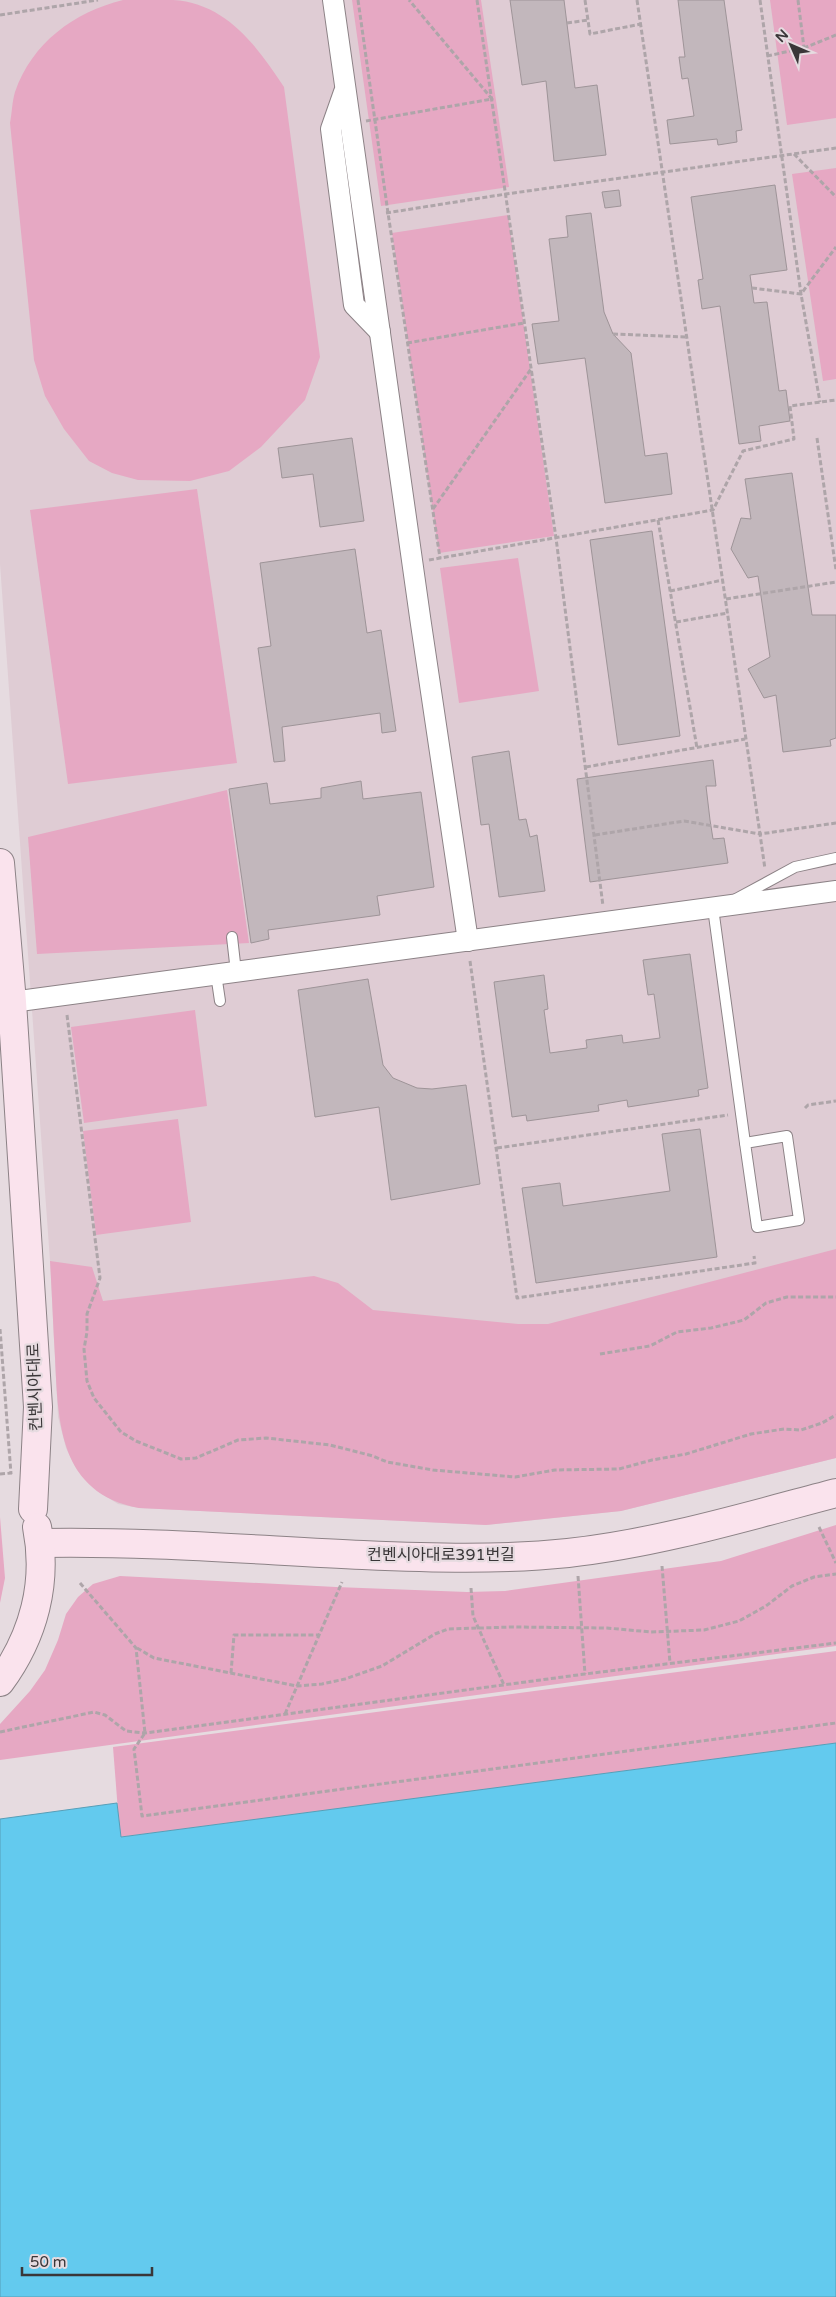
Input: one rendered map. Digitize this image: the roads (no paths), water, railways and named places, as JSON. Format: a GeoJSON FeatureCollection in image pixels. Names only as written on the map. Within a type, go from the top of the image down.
{"type":"FeatureCollection","features":[{"type":"Feature","properties":{"kind":"main road","name":"컨벤시아대로"},"geometry":{"type":"LineString","coordinates":[[0,863],[12,1002],[38,1407],[33,1509]]}},
{"type":"Feature","properties":{"kind":"main road","name":"컨벤시아대로"},"geometry":{"type":"LineString","coordinates":[[0,1107],[25,1472],[33,1509]]}},
{"type":"Feature","properties":{"kind":"main road","name":"컨벤시아대로391번길"},"geometry":{"type":"LineString","coordinates":[[40,1543],[144,1545],[427,1558],[531,1556],[568,1553],[649,1540],[836,1493]]}},
{"type":"Feature","properties":{"kind":"main road"},"geometry":{"type":"LineString","coordinates":[[0,1682],[20,1652],[36,1608],[42,1572],[40,1543],[33,1509]]}},
{"type":"Feature","properties":{"kind":"street"},"geometry":{"type":"LineString","coordinates":[[334,0],[412,563],[468,941]]}},
{"type":"Feature","properties":{"kind":"street"},"geometry":{"type":"LineString","coordinates":[[345,88],[331,129],[354,305],[380,332]]}},
{"type":"Feature","properties":{"kind":"street"},"geometry":{"type":"LineString","coordinates":[[12,1002],[605,924],[836,891]]}},
{"type":"Feature","properties":{"kind":"lane"},"geometry":{"type":"LineString","coordinates":[[744,1143],[787,1136],[799,1220],[757,1227],[744,1143],[718,908],[796,866],[836,858]]}},
{"type":"Feature","properties":{"kind":"lane"},"geometry":{"type":"LineString","coordinates":[[232,938],[236,972]]}},
{"type":"Feature","properties":{"kind":"lane"},"geometry":{"type":"LineString","coordinates":[[216,974],[220,1001]]}},
{"type":"Feature","properties":{"kind":"water"},"geometry":{"type":"Polygon","coordinates":[[[836,1743],[836,2297],[0,2297],[0,1819],[117,1803],[121,1837],[836,1743]]]}}]}
